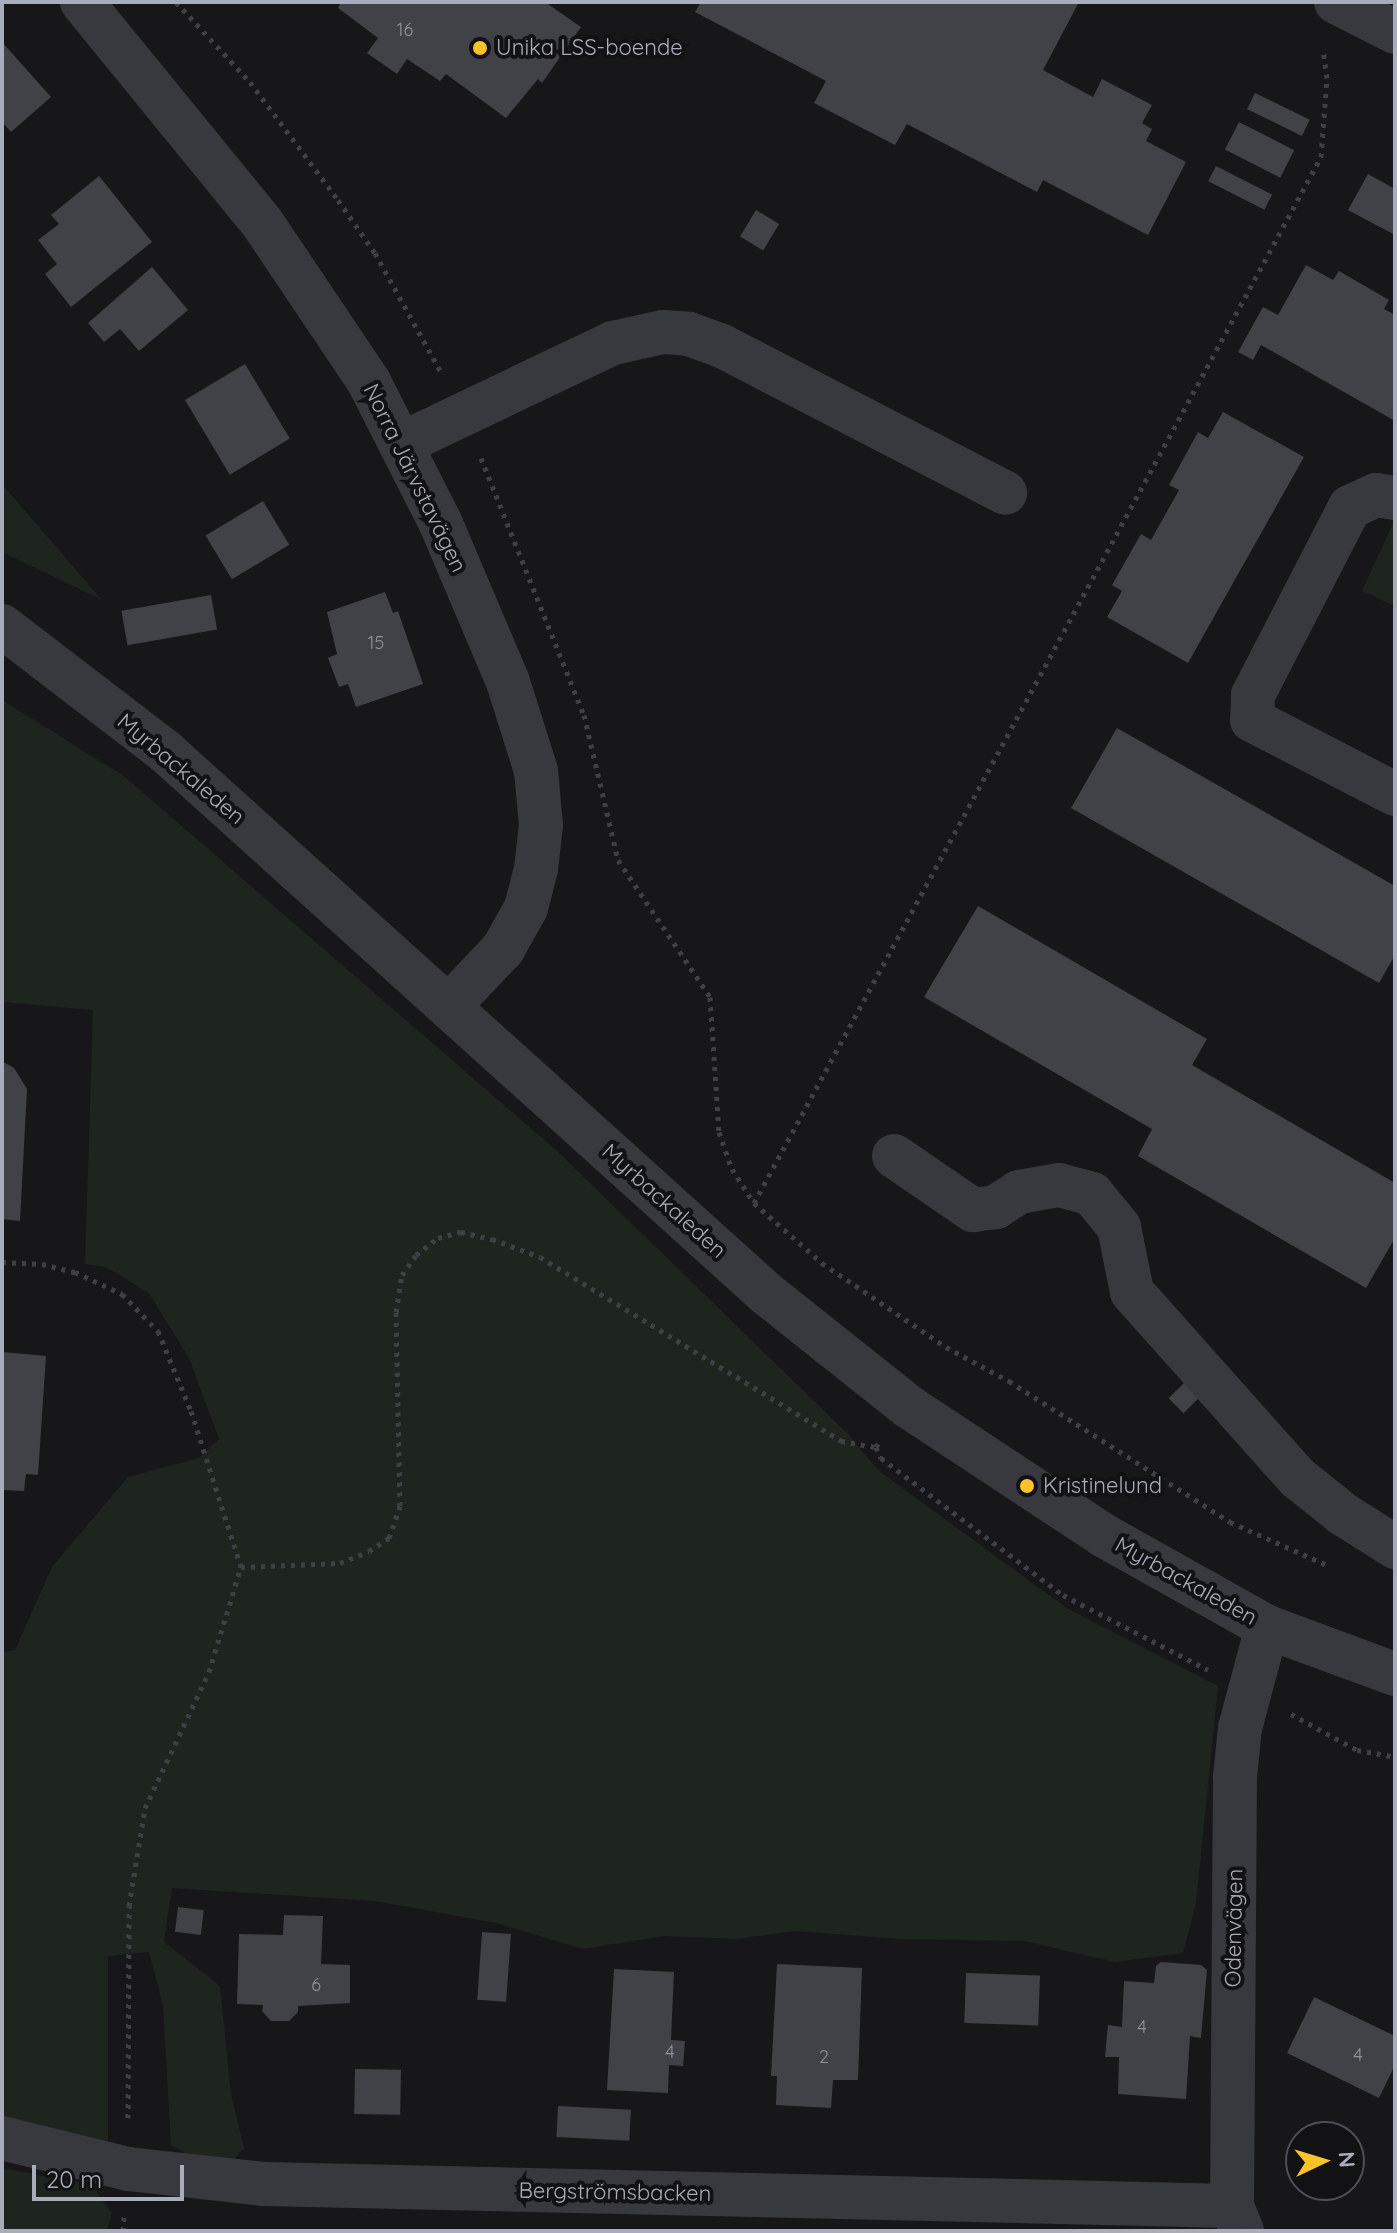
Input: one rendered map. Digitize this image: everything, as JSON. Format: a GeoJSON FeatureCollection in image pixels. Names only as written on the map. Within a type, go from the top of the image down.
{"type":"FeatureCollection","features":[{"type":"Feature","properties":{"kind":"street","name":"Norra Järvstavägen"},"geometry":{"type":"LineString","coordinates":[[82,2],[263,224],[361,368],[441,524],[508,682],[536,771],[541,825],[526,908],[503,949],[449,1006]]}},
{"type":"Feature","properties":{"kind":"street"},"geometry":{"type":"LineString","coordinates":[[1336,2],[1395,32]]}},
{"type":"Feature","properties":{"kind":"street"},"geometry":{"type":"LineString","coordinates":[[401,444],[613,343],[663,332],[689,334],[722,346],[1005,493]]}},
{"type":"Feature","properties":{"kind":"street"},"geometry":{"type":"LineString","coordinates":[[1395,498],[1376,495],[1350,507],[1253,695],[1252,720],[1395,794]]}},
{"type":"Feature","properties":{"kind":"street","name":"Myrbackaleden"},"geometry":{"type":"LineString","coordinates":[[2,626],[166,752],[767,1294],[909,1407],[1103,1535],[1267,1627],[1395,1674]]}},
{"type":"Feature","properties":{"kind":"street"},"geometry":{"type":"LineString","coordinates":[[894,1156],[973,1210],[996,1207],[1019,1192],[1059,1185],[1092,1194],[1119,1227],[1132,1292],[1298,1478],[1343,1514],[1395,1547]]}},
{"type":"Feature","properties":{"kind":"street","name":"Odenvägen"},"geometry":{"type":"LineString","coordinates":[[1237,2219],[1235,1777],[1240,1728],[1267,1627]]}},
{"type":"Feature","properties":{"kind":"street","name":"Bergströmsbacken"},"geometry":{"type":"LineString","coordinates":[[2,2138],[128,2169],[264,2184],[1237,2219]]}},
{"type":"Feature","properties":{"kind":"path"},"geometry":{"type":"LineString","coordinates":[[754,1203],[1321,157],[1327,78],[1323,48]]}},
{"type":"Feature","properties":{"kind":"path"},"geometry":{"type":"LineString","coordinates":[[710,997],[719,1132],[732,1169],[754,1203],[822,1263],[946,1347],[1009,1381],[1230,1522],[1326,1564]]}},
{"type":"Feature","properties":{"kind":"path"},"geometry":{"type":"LineString","coordinates":[[241,1567],[340,1563],[369,1551],[389,1538],[400,1506],[396,1312],[402,1275],[416,1255],[438,1238],[461,1232],[492,1239],[540,1257],[841,1441],[876,1447]]}},
{"type":"Feature","properties":{"kind":"path"},"geometry":{"type":"LineString","coordinates":[[2,1262],[42,1264],[75,1272],[122,1294],[158,1331],[191,1411],[241,1567],[209,1672],[145,1808],[129,1906],[128,2169],[123,2231]]}},
{"type":"Feature","properties":{"kind":"path"},"geometry":{"type":"LineString","coordinates":[[876,1447],[909,1407]]}},
{"type":"Feature","properties":{"kind":"path"},"geometry":{"type":"LineString","coordinates":[[876,1447],[881,1458],[1063,1595]]}},
{"type":"Feature","properties":{"kind":"shaded area"},"geometry":{"type":"Polygon","coordinates":[[[2,484],[102,600],[2,552],[2,484]]]}},
{"type":"Feature","properties":{"kind":"shaded area"},"geometry":{"type":"Polygon","coordinates":[[[1395,521],[1395,606],[1362,591],[1395,521]]]}},
{"type":"Feature","properties":{"kind":"shaded area"},"geometry":{"type":"Polygon","coordinates":[[[2,700],[125,777],[557,1151],[849,1435],[879,1471],[1068,1609],[1218,1686],[1196,1903],[1183,1953],[1115,1962],[1024,1941],[900,1939],[795,1931],[736,1939],[663,1936],[583,1949],[496,1923],[375,1901],[172,1888],[164,1942],[220,1986],[231,2094],[244,2148],[231,2163],[194,2158],[171,2145],[163,2006],[149,1952],[108,1956],[108,2149],[2,2118],[2,1652],[15,1650],[52,1567],[128,1477],[199,1458],[219,1439],[189,1358],[149,1293],[106,1267],[85,1264],[93,1010],[2,1002],[2,700]]]}},
{"type":"Feature","properties":{"kind":"shaded area"},"geometry":{"type":"Polygon","coordinates":[[[2,2168],[91,2185],[112,2213],[107,2231],[2,2231],[2,2168]]]}},
{"type":"Feature","properties":{"kind":"building","name":"Unika LSS-boende"},"geometry":{"type":"Polygon","coordinates":[[[341,2],[545,2],[581,27],[542,83],[538,79],[506,118],[446,74],[440,81],[407,59],[397,74],[367,53],[378,38],[338,8],[341,2]]]}},
{"type":"Feature","properties":{"kind":"building"},"geometry":{"type":"Polygon","coordinates":[[[701,2],[1079,2],[1043,70],[1093,97],[1102,79],[1152,105],[1142,123],[1152,129],[1146,141],[1186,162],[1148,235],[1043,180],[1037,192],[907,124],[895,145],[814,103],[826,81],[695,12],[701,2]]]}},
{"type":"Feature","properties":{"kind":"building"},"geometry":{"type":"Polygon","coordinates":[[[2,42],[51,97],[11,132],[2,122],[2,42]]]}},
{"type":"Feature","properties":{"kind":"building"},"geometry":{"type":"Polygon","coordinates":[[[1255,93],[1310,120],[1302,136],[1247,109],[1255,93]]]}},
{"type":"Feature","properties":{"kind":"building"},"geometry":{"type":"Polygon","coordinates":[[[1239,122],[1294,150],[1280,178],[1225,150],[1239,122]]]}},
{"type":"Feature","properties":{"kind":"building"},"geometry":{"type":"Polygon","coordinates":[[[1216,166],[1272,195],[1264,210],[1208,181],[1216,166]]]}},
{"type":"Feature","properties":{"kind":"building"},"geometry":{"type":"Polygon","coordinates":[[[1368,174],[1395,189],[1395,235],[1348,210],[1368,174]]]}},
{"type":"Feature","properties":{"kind":"building"},"geometry":{"type":"Polygon","coordinates":[[[99,176],[152,242],[71,307],[45,274],[57,264],[38,240],[59,224],[51,215],[99,176]]]}},
{"type":"Feature","properties":{"kind":"building"},"geometry":{"type":"Polygon","coordinates":[[[756,210],[779,224],[763,250],[740,237],[756,210]]]}},
{"type":"Feature","properties":{"kind":"building"},"geometry":{"type":"Polygon","coordinates":[[[1306,265],[1333,280],[1339,271],[1389,300],[1384,309],[1395,315],[1395,421],[1261,345],[1253,360],[1238,352],[1263,307],[1278,315],[1306,265]]]}},
{"type":"Feature","properties":{"kind":"building"},"geometry":{"type":"Polygon","coordinates":[[[152,267],[188,310],[139,351],[120,329],[104,342],[88,323],[152,267]]]}},
{"type":"Feature","properties":{"kind":"building"},"geometry":{"type":"Polygon","coordinates":[[[245,364],[290,439],[230,475],[185,400],[245,364]]]}},
{"type":"Feature","properties":{"kind":"building"},"geometry":{"type":"Polygon","coordinates":[[[1223,412],[1304,457],[1188,663],[1107,617],[1122,591],[1112,585],[1141,534],[1151,540],[1179,490],[1169,485],[1198,432],[1208,438],[1223,412]]]}},
{"type":"Feature","properties":{"kind":"building"},"geometry":{"type":"Polygon","coordinates":[[[263,501],[289,545],[232,579],[206,536],[263,501]]]}},
{"type":"Feature","properties":{"kind":"building"},"geometry":{"type":"Polygon","coordinates":[[[385,592],[393,613],[398,611],[423,684],[356,707],[348,684],[339,687],[328,658],[337,654],[327,612],[385,592]]]}},
{"type":"Feature","properties":{"kind":"building"},"geometry":{"type":"Polygon","coordinates":[[[211,595],[217,629],[127,645],[121,611],[211,595]]]}},
{"type":"Feature","properties":{"kind":"building"},"geometry":{"type":"Polygon","coordinates":[[[1117,728],[1395,886],[1395,955],[1379,983],[1071,808],[1117,728]]]}},
{"type":"Feature","properties":{"kind":"building"},"geometry":{"type":"Polygon","coordinates":[[[978,906],[1207,1039],[1192,1065],[1395,1183],[1395,1238],[1366,1288],[1138,1156],[1152,1129],[924,997],[978,906]]]}},
{"type":"Feature","properties":{"kind":"building"},"geometry":{"type":"Polygon","coordinates":[[[2,1061],[14,1068],[27,1089],[20,1221],[2,1219],[2,1061]]]}},
{"type":"Feature","properties":{"kind":"building"},"geometry":{"type":"Polygon","coordinates":[[[2,1352],[46,1356],[38,1475],[26,1474],[24,1491],[2,1490],[2,1352]]]}},
{"type":"Feature","properties":{"kind":"building"},"geometry":{"type":"Polygon","coordinates":[[[1197,1370],[1212,1385],[1184,1413],[1169,1398],[1197,1370]]]}},
{"type":"Feature","properties":{"kind":"building"},"geometry":{"type":"Polygon","coordinates":[[[178,1907],[204,1910],[201,1935],[175,1932],[178,1907]]]}},
{"type":"Feature","properties":{"kind":"building"},"geometry":{"type":"Polygon","coordinates":[[[284,1915],[323,1916],[321,1964],[350,1965],[350,2003],[298,2006],[298,2012],[289,2021],[271,2021],[262,2011],[263,2005],[237,2004],[239,1934],[283,1935],[284,1915]]]}},
{"type":"Feature","properties":{"kind":"building"},"geometry":{"type":"Polygon","coordinates":[[[482,1932],[511,1934],[506,2002],[477,2000],[482,1932]]]}},
{"type":"Feature","properties":{"kind":"building"},"geometry":{"type":"Polygon","coordinates":[[[1161,1962],[1201,1965],[1207,1970],[1201,2038],[1190,2036],[1186,2099],[1118,2094],[1119,2057],[1105,2057],[1108,2025],[1122,2027],[1124,1981],[1154,1983],[1156,1966],[1161,1962]]]}},
{"type":"Feature","properties":{"kind":"building"},"geometry":{"type":"Polygon","coordinates":[[[777,1964],[862,1968],[858,2080],[833,2080],[831,2108],[776,2105],[777,2076],[771,2076],[777,1964]]]}},
{"type":"Feature","properties":{"kind":"building"},"geometry":{"type":"Polygon","coordinates":[[[614,1969],[674,1972],[671,2040],[685,2041],[683,2066],[669,2065],[668,2093],[607,2090],[614,1969]]]}},
{"type":"Feature","properties":{"kind":"building"},"geometry":{"type":"Polygon","coordinates":[[[966,1973],[1040,1976],[1038,2026],[964,2023],[966,1973]]]}},
{"type":"Feature","properties":{"kind":"building"},"geometry":{"type":"Polygon","coordinates":[[[1314,1997],[1395,2036],[1395,2065],[1379,2098],[1287,2053],[1314,1997]]]}},
{"type":"Feature","properties":{"kind":"building"},"geometry":{"type":"Polygon","coordinates":[[[355,2069],[401,2070],[400,2115],[354,2114],[355,2069]]]}},
{"type":"Feature","properties":{"kind":"building"},"geometry":{"type":"Polygon","coordinates":[[[558,2106],[631,2110],[629,2141],[556,2137],[558,2106]]]}},
{"type":"Feature","properties":{"kind":"place","name":"Unika LSS-boende"},"geometry":{"type":"Point","coordinates":[480,48]}},
{"type":"Feature","properties":{"kind":"place","name":"Kristinelund"},"geometry":{"type":"Point","coordinates":[1027,1486]}}]}
